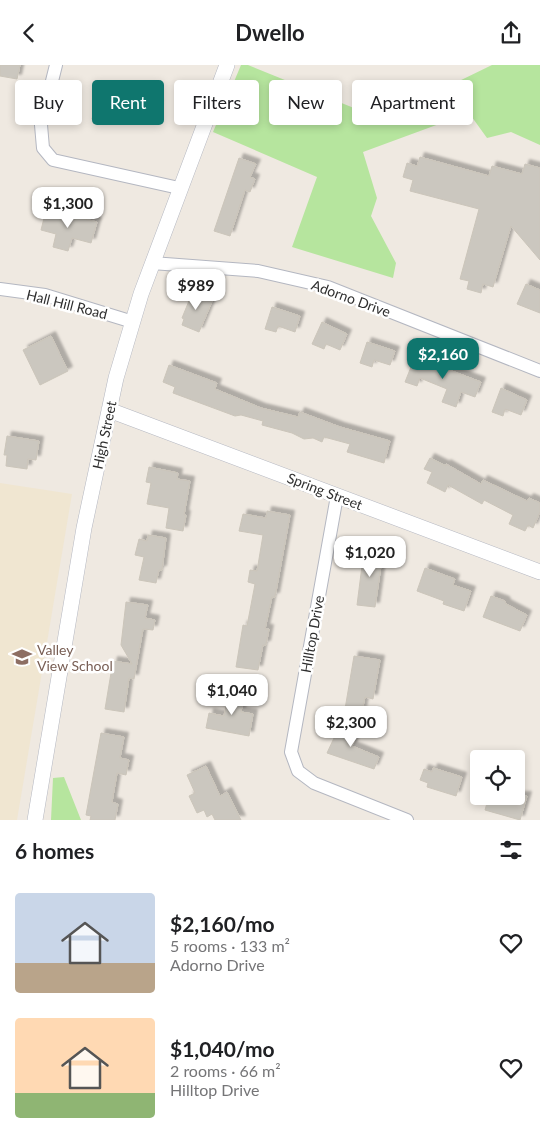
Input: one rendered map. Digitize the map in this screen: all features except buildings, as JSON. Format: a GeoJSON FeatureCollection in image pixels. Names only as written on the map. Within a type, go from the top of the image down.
{"type":"FeatureCollection","features":[{"type":"Feature","properties":{"kind":"street"},"geometry":{"type":"LineString","coordinates":[[56,65],[41,125],[43,148],[53,160],[179,189]]}},
{"type":"Feature","properties":{"kind":"street","name":"High Street"},"geometry":{"type":"LineString","coordinates":[[34,820],[84,528],[109,410],[133,321],[152,263],[226,65]]}},
{"type":"Feature","properties":{"kind":"street","name":"Adorno Drive"},"geometry":{"type":"LineString","coordinates":[[152,263],[258,271],[328,287],[540,371]]}},
{"type":"Feature","properties":{"kind":"street","name":"Hall Hill Road"},"geometry":{"type":"LineString","coordinates":[[0,289],[45,295],[133,321]]}},
{"type":"Feature","properties":{"kind":"street","name":"Spring Street"},"geometry":{"type":"LineString","coordinates":[[109,410],[540,572]]}},
{"type":"Feature","properties":{"kind":"street","name":"Hilltop Drive"},"geometry":{"type":"LineString","coordinates":[[337,496],[291,752],[298,771],[314,783],[407,820]]}},
{"type":"Feature","properties":{"kind":"shaded area","name":"Valley View School"},"geometry":{"type":"Polygon","coordinates":[[[0,483],[72,494],[17,820],[0,820],[0,483]]]}},
{"type":"Feature","properties":{"kind":"green space"},"geometry":{"type":"Polygon","coordinates":[[[241,65],[248,65],[285,80],[269,80],[269,125],[342,125],[342,103],[352,107],[352,125],[436,125],[363,152],[377,198],[371,216],[396,263],[393,278],[292,247],[317,177],[213,132],[216,125],[259,125],[259,80],[235,80],[241,65]]]}},
{"type":"Feature","properties":{"kind":"green space"},"geometry":{"type":"Polygon","coordinates":[[[492,65],[540,65],[540,145],[511,132],[487,138],[473,119],[473,80],[461,80],[492,65]]]}},
{"type":"Feature","properties":{"kind":"green space"},"geometry":{"type":"Polygon","coordinates":[[[64,777],[81,820],[51,820],[53,778],[64,777]]]}},
{"type":"Feature","properties":{"kind":"place","name":"Valley View School"},"geometry":{"type":"Point","coordinates":[22,657]}}]}
